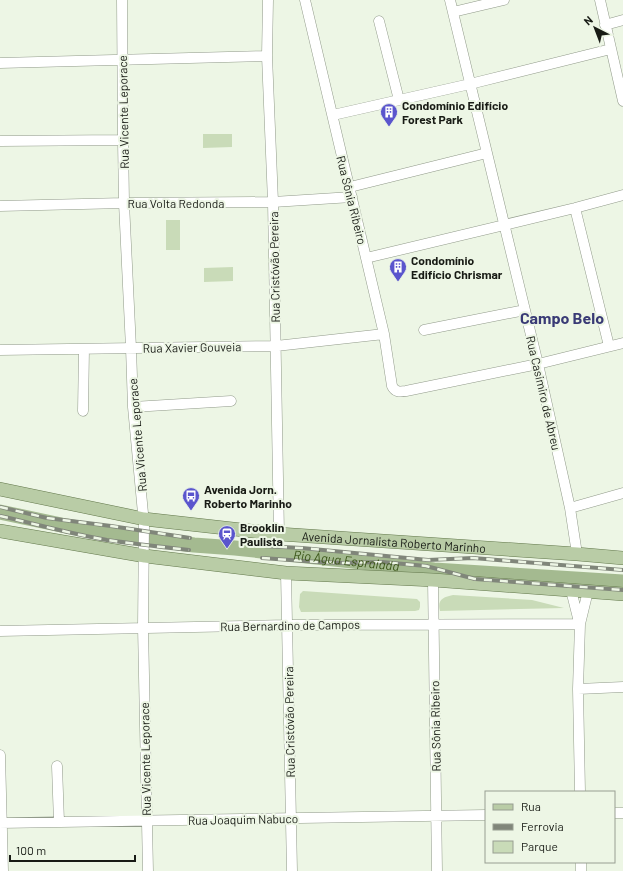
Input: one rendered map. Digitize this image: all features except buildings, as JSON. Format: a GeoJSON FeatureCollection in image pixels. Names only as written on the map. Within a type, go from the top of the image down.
{"type":"FeatureCollection","features":[{"type":"Feature","properties":{"kind":"main road","name":"Avenida Jornalista Roberto Marinho"},"geometry":{"type":"LineString","coordinates":[[0,489],[144,521],[279,534],[623,558]]}},
{"type":"Feature","properties":{"kind":"main road"},"geometry":{"type":"LineString","coordinates":[[0,531],[286,573],[433,580],[623,594]]}},
{"type":"Feature","properties":{"kind":"street","name":"Rua Vicente Leporace"},"geometry":{"type":"LineString","coordinates":[[122,0],[122,140],[124,203],[133,407],[144,521],[145,553],[143,627],[148,871]]}},
{"type":"Feature","properties":{"kind":"street","name":"Rua Cristóvão Pereira"},"geometry":{"type":"LineString","coordinates":[[268,0],[266,56],[273,202],[279,534]]}},
{"type":"Feature","properties":{"kind":"street","name":"Rua Sônia Ribeiro"},"geometry":{"type":"LineString","coordinates":[[305,0],[384,334],[392,386],[396,391],[406,391],[538,364]]}},
{"type":"Feature","properties":{"kind":"street","name":"Rua Casimiro de Abreu"},"geometry":{"type":"LineString","coordinates":[[450,0],[538,364],[570,508],[577,554]]}},
{"type":"Feature","properties":{"kind":"street"},"geometry":{"type":"LineString","coordinates":[[453,12],[504,0]]}},
{"type":"Feature","properties":{"kind":"street"},"geometry":{"type":"LineString","coordinates":[[600,0],[623,101]]}},
{"type":"Feature","properties":{"kind":"street"},"geometry":{"type":"LineString","coordinates":[[605,25],[623,20]]}},
{"type":"Feature","properties":{"kind":"street"},"geometry":{"type":"LineString","coordinates":[[379,21],[399,100]]}},
{"type":"Feature","properties":{"kind":"street"},"geometry":{"type":"LineString","coordinates":[[333,115],[470,84],[611,49]]}},
{"type":"Feature","properties":{"kind":"street"},"geometry":{"type":"LineString","coordinates":[[0,63],[266,56]]}},
{"type":"Feature","properties":{"kind":"street"},"geometry":{"type":"LineString","coordinates":[[0,141],[122,140]]}},
{"type":"Feature","properties":{"kind":"street"},"geometry":{"type":"LineString","coordinates":[[350,187],[487,153]]}},
{"type":"Feature","properties":{"kind":"street"},"geometry":{"type":"LineString","coordinates":[[366,258],[623,195]]}},
{"type":"Feature","properties":{"kind":"street","name":"Rua Volta Redonda"},"geometry":{"type":"LineString","coordinates":[[0,206],[273,202],[352,197]]}},
{"type":"Feature","properties":{"kind":"street"},"geometry":{"type":"LineString","coordinates":[[575,208],[609,346]]}},
{"type":"Feature","properties":{"kind":"street"},"geometry":{"type":"LineString","coordinates":[[424,330],[525,310]]}},
{"type":"Feature","properties":{"kind":"street","name":"Rua Xavier Gouveia"},"geometry":{"type":"LineString","coordinates":[[0,350],[276,346],[384,334]]}},
{"type":"Feature","properties":{"kind":"street"},"geometry":{"type":"LineString","coordinates":[[538,364],[623,343]]}},
{"type":"Feature","properties":{"kind":"street"},"geometry":{"type":"LineString","coordinates":[[83,412],[84,349]]}},
{"type":"Feature","properties":{"kind":"street"},"geometry":{"type":"LineString","coordinates":[[133,407],[231,401]]}},
{"type":"Feature","properties":{"kind":"street"},"geometry":{"type":"LineString","coordinates":[[570,508],[623,493]]}},
{"type":"Feature","properties":{"kind":"street","name":"Rua Cristóvão Pereira"},"geometry":{"type":"LineString","coordinates":[[286,573],[292,871]]}},
{"type":"Feature","properties":{"kind":"street","name":"Rua Sônia Ribeiro"},"geometry":{"type":"LineString","coordinates":[[433,580],[437,871]]}},
{"type":"Feature","properties":{"kind":"street"},"geometry":{"type":"LineString","coordinates":[[571,590],[580,624]]}},
{"type":"Feature","properties":{"kind":"street"},"geometry":{"type":"LineString","coordinates":[[580,791],[578,689],[580,624],[588,591]]}},
{"type":"Feature","properties":{"kind":"street","name":"Rua Bernardino de Campos"},"geometry":{"type":"LineString","coordinates":[[0,631],[287,625],[580,624]]}},
{"type":"Feature","properties":{"kind":"street"},"geometry":{"type":"LineString","coordinates":[[578,689],[623,687]]}},
{"type":"Feature","properties":{"kind":"street"},"geometry":{"type":"LineString","coordinates":[[0,755],[3,871]]}},
{"type":"Feature","properties":{"kind":"street"},"geometry":{"type":"LineString","coordinates":[[57,766],[59,822]]}},
{"type":"Feature","properties":{"kind":"street","name":"Rua Joaquim Nabuco"},"geometry":{"type":"LineString","coordinates":[[1,823],[485,815]]}},
{"type":"Feature","properties":{"kind":"green space"},"geometry":{"type":"Polygon","coordinates":[[[203,134],[232,134],[232,147],[203,148],[203,134]]]}},
{"type":"Feature","properties":{"kind":"green space"},"geometry":{"type":"Polygon","coordinates":[[[166,220],[180,220],[180,250],[166,250],[166,220]]]}},
{"type":"Feature","properties":{"kind":"green space"},"geometry":{"type":"Polygon","coordinates":[[[233,267],[233,281],[204,282],[204,268],[233,267]]]}},
{"type":"Feature","properties":{"kind":"green space"},"geometry":{"type":"Polygon","coordinates":[[[303,591],[417,599],[420,602],[420,607],[419,610],[415,611],[301,612],[299,607],[300,594],[303,591]]]}},
{"type":"Feature","properties":{"kind":"green space"},"geometry":{"type":"Polygon","coordinates":[[[453,595],[532,600],[564,608],[440,611],[440,602],[446,597],[453,595]]]}},
{"type":"Feature","properties":{"kind":"waterway","name":"Rio Água Espraiada"},"geometry":{"type":"LineString","coordinates":[[0,512],[66,526],[194,545],[235,548],[434,570],[623,582]]}},
{"type":"Feature","properties":{"kind":"railway"},"geometry":{"type":"LineString","coordinates":[[0,507],[47,518],[190,538]]}},
{"type":"Feature","properties":{"kind":"railway"},"geometry":{"type":"LineString","coordinates":[[0,516],[107,540],[189,550]]}},
{"type":"Feature","properties":{"kind":"railway"},"geometry":{"type":"LineString","coordinates":[[263,546],[302,548],[428,560],[473,558],[623,570]]}},
{"type":"Feature","properties":{"kind":"railway"},"geometry":{"type":"LineString","coordinates":[[262,558],[342,563],[382,562],[426,566],[475,579],[623,590]]}},
{"type":"Feature","properties":{"kind":"place","name":"Condomínio Edifício Forest Park"},"geometry":{"type":"Point","coordinates":[389,127]}},
{"type":"Feature","properties":{"kind":"place","name":"Condomínio Edifício Chrismar"},"geometry":{"type":"Point","coordinates":[398,282]}},
{"type":"Feature","properties":{"kind":"place","name":"Avenida Jorn. Roberto Marinho"},"geometry":{"type":"Point","coordinates":[191,511]}},
{"type":"Feature","properties":{"kind":"place","name":"Brooklin Paulista"},"geometry":{"type":"Point","coordinates":[227,549]}},
{"type":"Feature","properties":{"kind":"district","name":"Campo Belo"},"geometry":{"type":"Point","coordinates":[562,317]}}]}
